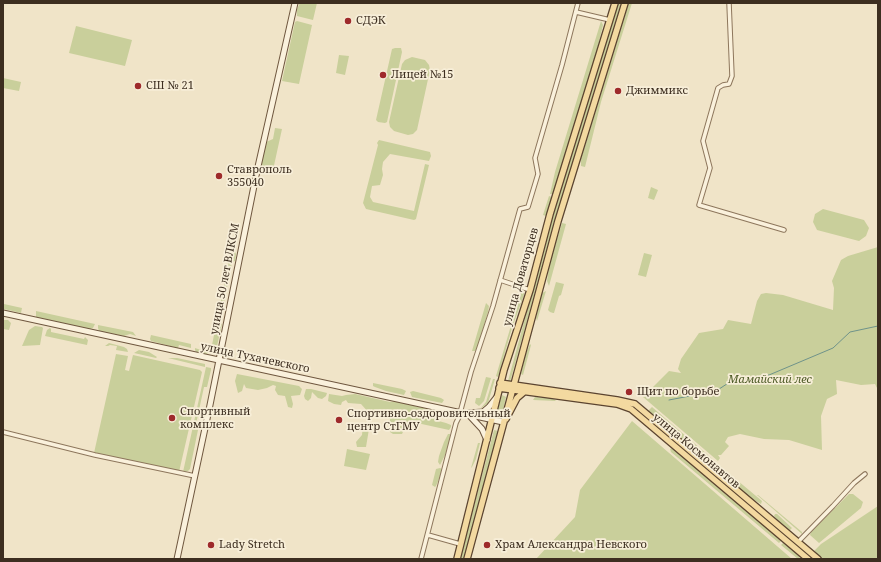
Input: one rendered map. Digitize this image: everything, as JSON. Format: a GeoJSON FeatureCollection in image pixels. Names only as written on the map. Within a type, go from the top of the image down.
{"type":"FeatureCollection","features":[{"type":"Feature","properties":{"kind":"main road","name":"улица Доваторцев"},"geometry":{"type":"LineString","coordinates":[[457,559],[487,440],[499,385],[530,290],[550,214],[615,3]]}},
{"type":"Feature","properties":{"kind":"main road","name":"улица Доваторцев"},"geometry":{"type":"LineString","coordinates":[[467,559],[504,422],[511,388],[516,376],[558,221],[625,3]]}},
{"type":"Feature","properties":{"kind":"main road"},"geometry":{"type":"LineString","coordinates":[[516,376],[518,382],[524,390]]}},
{"type":"Feature","properties":{"kind":"main road"},"geometry":{"type":"LineString","coordinates":[[499,385],[524,390]]}},
{"type":"Feature","properties":{"kind":"main road"},"geometry":{"type":"LineString","coordinates":[[504,422],[517,398],[524,390]]}},
{"type":"Feature","properties":{"kind":"main road","name":"улица Космонавтов"},"geometry":{"type":"LineString","coordinates":[[524,390],[617,400],[635,404],[818,559]]}},
{"type":"Feature","properties":{"kind":"main road","name":"улица Космонавтов"},"geometry":{"type":"LineString","coordinates":[[524,390],[617,404],[631,409],[808,559]]}},
{"type":"Feature","properties":{"kind":"street","name":"улица 50 лет ВЛКСМ"},"geometry":{"type":"LineString","coordinates":[[177,559],[257,171],[295,3]]}},
{"type":"Feature","properties":{"kind":"street"},"geometry":{"type":"LineString","coordinates":[[464,414],[473,367],[520,209],[528,207],[538,174],[535,158],[578,3]]}},
{"type":"Feature","properties":{"kind":"street"},"geometry":{"type":"LineString","coordinates":[[729,3],[732,76],[729,84],[718,88],[703,141],[710,168],[699,205],[784,230]]}},
{"type":"Feature","properties":{"kind":"street"},"geometry":{"type":"LineString","coordinates":[[576,12],[610,20]]}},
{"type":"Feature","properties":{"kind":"street"},"geometry":{"type":"LineString","coordinates":[[500,280],[530,290]]}},
{"type":"Feature","properties":{"kind":"street","name":"улица Тухачевского"},"geometry":{"type":"LineString","coordinates":[[3,314],[504,422]]}},
{"type":"Feature","properties":{"kind":"street"},"geometry":{"type":"LineString","coordinates":[[421,559],[456,423],[460,415],[483,412],[496,398]]}},
{"type":"Feature","properties":{"kind":"street"},"geometry":{"type":"LineString","coordinates":[[464,414],[482,429],[487,440]]}},
{"type":"Feature","properties":{"kind":"street"},"geometry":{"type":"LineString","coordinates":[[3,432],[96,455],[195,476]]}},
{"type":"Feature","properties":{"kind":"street"},"geometry":{"type":"LineString","coordinates":[[798,542],[854,483],[865,474]]}},
{"type":"Feature","properties":{"kind":"street"},"geometry":{"type":"LineString","coordinates":[[428,535],[460,544]]}},
{"type":"Feature","properties":{"kind":"green space"},"geometry":{"type":"Polygon","coordinates":[[[300,3],[317,3],[313,20],[297,16],[297,9],[300,3]]]}},
{"type":"Feature","properties":{"kind":"green space"},"geometry":{"type":"Polygon","coordinates":[[[618,3],[621,3],[555,220],[510,382],[508,381],[552,219],[618,3]]]}},
{"type":"Feature","properties":{"kind":"green space"},"geometry":{"type":"Polygon","coordinates":[[[629,3],[632,3],[601,102],[585,167],[581,166],[581,158],[629,3]]]}},
{"type":"Feature","properties":{"kind":"green space"},"geometry":{"type":"Polygon","coordinates":[[[297,21],[312,25],[299,84],[282,81],[295,22],[297,21]]]}},
{"type":"Feature","properties":{"kind":"green space"},"geometry":{"type":"Polygon","coordinates":[[[601,21],[603,25],[597,50],[553,194],[550,194],[555,172],[601,21]]]}},
{"type":"Feature","properties":{"kind":"green space"},"geometry":{"type":"Polygon","coordinates":[[[76,26],[132,40],[125,66],[69,53],[76,26]]]}},
{"type":"Feature","properties":{"kind":"green space"},"geometry":{"type":"Polygon","coordinates":[[[401,48],[402,52],[387,122],[378,122],[376,120],[392,49],[401,48]]]}},
{"type":"Feature","properties":{"kind":"green space"},"geometry":{"type":"Polygon","coordinates":[[[339,55],[349,56],[345,75],[336,73],[339,55]]]}},
{"type":"Feature","properties":{"kind":"green space"},"geometry":{"type":"Polygon","coordinates":[[[412,57],[425,60],[429,65],[430,70],[417,130],[413,134],[408,135],[394,131],[390,127],[389,122],[402,64],[405,60],[412,57]]]}},
{"type":"Feature","properties":{"kind":"green space"},"geometry":{"type":"Polygon","coordinates":[[[3,78],[21,82],[19,91],[3,88],[3,78]]]}},
{"type":"Feature","properties":{"kind":"green space"},"geometry":{"type":"Polygon","coordinates":[[[275,128],[282,129],[273,170],[260,168],[266,142],[273,139],[275,128]]]}},
{"type":"Feature","properties":{"kind":"green space"},"geometry":{"type":"Polygon","coordinates":[[[379,140],[430,152],[431,156],[429,161],[390,154],[383,162],[383,175],[380,185],[372,186],[370,197],[373,202],[414,211],[425,164],[429,165],[416,219],[414,220],[366,209],[363,203],[378,145],[377,143],[379,140]]]}},
{"type":"Feature","properties":{"kind":"green space"},"geometry":{"type":"Polygon","coordinates":[[[651,187],[658,190],[654,200],[648,198],[651,187]]]}},
{"type":"Feature","properties":{"kind":"green space"},"geometry":{"type":"Polygon","coordinates":[[[549,196],[552,197],[546,216],[543,215],[549,196]]]}},
{"type":"Feature","properties":{"kind":"green space"},"geometry":{"type":"Polygon","coordinates":[[[823,209],[864,220],[869,228],[866,236],[859,241],[817,230],[813,222],[815,214],[823,209]]]}},
{"type":"Feature","properties":{"kind":"green space"},"geometry":{"type":"Polygon","coordinates":[[[562,223],[566,224],[549,286],[547,281],[550,261],[562,223]]]}},
{"type":"Feature","properties":{"kind":"green space","name":"Мамайский лес"},"geometry":{"type":"Polygon","coordinates":[[[878,247],[878,390],[875,384],[861,385],[836,380],[837,394],[827,399],[821,416],[822,450],[789,440],[764,439],[740,434],[728,437],[725,442],[729,446],[721,455],[718,455],[720,458],[718,461],[643,397],[669,371],[681,373],[678,369],[681,359],[699,333],[723,329],[728,320],[751,324],[757,301],[761,294],[766,293],[783,295],[833,310],[834,288],[832,281],[841,260],[848,256],[878,247]]]}},
{"type":"Feature","properties":{"kind":"green space"},"geometry":{"type":"Polygon","coordinates":[[[231,251],[235,252],[236,254],[235,261],[232,262],[217,346],[212,345],[231,251]]]}},
{"type":"Feature","properties":{"kind":"green space"},"geometry":{"type":"Polygon","coordinates":[[[644,253],[652,255],[646,277],[638,275],[644,253]]]}},
{"type":"Feature","properties":{"kind":"green space"},"geometry":{"type":"Polygon","coordinates":[[[556,282],[564,284],[553,313],[548,310],[556,282]]]}},
{"type":"Feature","properties":{"kind":"green space"},"geometry":{"type":"Polygon","coordinates":[[[546,291],[537,321],[536,318],[542,293],[546,291]]]}},
{"type":"Feature","properties":{"kind":"green space"},"geometry":{"type":"Polygon","coordinates":[[[521,292],[524,293],[524,295],[512,328],[498,377],[496,376],[521,292]]]}},
{"type":"Feature","properties":{"kind":"green space"},"geometry":{"type":"Polygon","coordinates":[[[486,303],[489,306],[488,312],[477,349],[472,351],[486,303]]]}},
{"type":"Feature","properties":{"kind":"green space"},"geometry":{"type":"Polygon","coordinates":[[[4,304],[22,308],[21,313],[4,309],[4,304]]]}},
{"type":"Feature","properties":{"kind":"green space"},"geometry":{"type":"Polygon","coordinates":[[[36,311],[95,324],[93,328],[90,329],[36,317],[36,311]]]}},
{"type":"Feature","properties":{"kind":"green space"},"geometry":{"type":"Polygon","coordinates":[[[3,320],[8,320],[11,323],[9,330],[3,329],[3,320]]]}},
{"type":"Feature","properties":{"kind":"green space"},"geometry":{"type":"Polygon","coordinates":[[[98,325],[133,332],[136,336],[130,334],[124,336],[99,331],[98,325]]]}},
{"type":"Feature","properties":{"kind":"green space"},"geometry":{"type":"Polygon","coordinates":[[[35,326],[43,328],[40,345],[22,346],[29,330],[35,326]]]}},
{"type":"Feature","properties":{"kind":"green space"},"geometry":{"type":"Polygon","coordinates":[[[50,328],[51,332],[84,339],[85,337],[88,340],[87,345],[45,336],[47,330],[50,328]]]}},
{"type":"Feature","properties":{"kind":"green space"},"geometry":{"type":"Polygon","coordinates":[[[151,335],[191,344],[191,348],[179,345],[178,348],[151,341],[151,335]]]}},
{"type":"Feature","properties":{"kind":"green space"},"geometry":{"type":"Polygon","coordinates":[[[109,343],[124,347],[128,352],[116,350],[117,346],[105,346],[109,343]]]}},
{"type":"Feature","properties":{"kind":"green space"},"geometry":{"type":"Polygon","coordinates":[[[530,344],[523,375],[521,374],[525,356],[530,344]]]}},
{"type":"Feature","properties":{"kind":"green space"},"geometry":{"type":"Polygon","coordinates":[[[202,347],[209,349],[207,354],[196,352],[195,348],[201,350],[202,347]]]}},
{"type":"Feature","properties":{"kind":"green space"},"geometry":{"type":"Polygon","coordinates":[[[139,350],[149,352],[157,357],[134,353],[139,350]]]}},
{"type":"Feature","properties":{"kind":"green space"},"geometry":{"type":"Polygon","coordinates":[[[116,354],[128,356],[125,370],[129,371],[133,355],[200,370],[202,372],[179,472],[94,453],[116,354]]]}},
{"type":"Feature","properties":{"kind":"green space"},"geometry":{"type":"Polygon","coordinates":[[[168,358],[177,358],[205,364],[205,367],[168,358]]]}},
{"type":"Feature","properties":{"kind":"green space"},"geometry":{"type":"Polygon","coordinates":[[[206,367],[211,368],[211,370],[207,387],[204,387],[196,424],[199,425],[190,469],[183,472],[206,367]]]}},
{"type":"Feature","properties":{"kind":"green space"},"geometry":{"type":"Polygon","coordinates":[[[237,374],[299,386],[302,389],[300,395],[291,396],[293,404],[292,408],[288,407],[285,396],[278,395],[275,390],[276,386],[273,385],[258,390],[246,388],[244,384],[242,391],[238,393],[235,381],[237,374]]]}},
{"type":"Feature","properties":{"kind":"green space"},"geometry":{"type":"Polygon","coordinates":[[[486,377],[491,378],[484,401],[479,406],[475,403],[476,398],[480,398],[486,377]]]}},
{"type":"Feature","properties":{"kind":"green space"},"geometry":{"type":"Polygon","coordinates":[[[493,379],[495,379],[488,403],[480,409],[486,402],[493,379]]]}},
{"type":"Feature","properties":{"kind":"green space"},"geometry":{"type":"Polygon","coordinates":[[[373,383],[406,391],[404,395],[386,391],[373,386],[373,383]]]}},
{"type":"Feature","properties":{"kind":"green space"},"geometry":{"type":"Polygon","coordinates":[[[306,389],[327,393],[322,399],[318,398],[312,392],[311,398],[308,401],[304,396],[306,389]]]}},
{"type":"Feature","properties":{"kind":"green space"},"geometry":{"type":"Polygon","coordinates":[[[413,391],[444,400],[442,403],[412,397],[410,392],[413,391]]]}},
{"type":"Feature","properties":{"kind":"green space"},"geometry":{"type":"Polygon","coordinates":[[[329,394],[342,396],[355,394],[390,402],[396,401],[435,411],[435,420],[451,425],[451,427],[449,430],[408,421],[402,434],[393,434],[390,432],[390,419],[380,412],[369,413],[361,404],[348,403],[346,400],[342,402],[341,405],[334,404],[328,401],[329,394]]]}},
{"type":"Feature","properties":{"kind":"green space"},"geometry":{"type":"Polygon","coordinates":[[[502,395],[506,397],[502,415],[499,416],[496,413],[502,395]]]}},
{"type":"Feature","properties":{"kind":"green space"},"geometry":{"type":"Polygon","coordinates":[[[535,397],[553,398],[556,401],[533,400],[535,397]]]}},
{"type":"Feature","properties":{"kind":"green space"},"geometry":{"type":"Polygon","coordinates":[[[652,407],[716,462],[712,464],[708,462],[648,411],[652,407]]]}},
{"type":"Feature","properties":{"kind":"green space"},"geometry":{"type":"Polygon","coordinates":[[[643,412],[789,537],[788,539],[641,414],[643,412]]]}},
{"type":"Feature","properties":{"kind":"green space"},"geometry":{"type":"Polygon","coordinates":[[[632,421],[792,559],[536,559],[575,517],[580,490],[632,421]]]}},
{"type":"Feature","properties":{"kind":"green space"},"geometry":{"type":"Polygon","coordinates":[[[366,422],[369,429],[366,447],[357,447],[356,442],[362,435],[363,424],[366,422]]]}},
{"type":"Feature","properties":{"kind":"green space"},"geometry":{"type":"Polygon","coordinates":[[[494,430],[498,431],[464,559],[460,559],[494,430]]]}},
{"type":"Feature","properties":{"kind":"green space"},"geometry":{"type":"Polygon","coordinates":[[[448,434],[450,434],[450,438],[445,455],[440,465],[438,462],[439,456],[448,434]]]}},
{"type":"Feature","properties":{"kind":"green space"},"geometry":{"type":"Polygon","coordinates":[[[478,443],[480,443],[476,459],[471,468],[478,443]]]}},
{"type":"Feature","properties":{"kind":"green space"},"geometry":{"type":"Polygon","coordinates":[[[672,448],[680,453],[782,540],[779,543],[671,452],[670,449],[672,448]]]}},
{"type":"Feature","properties":{"kind":"green space"},"geometry":{"type":"Polygon","coordinates":[[[347,449],[370,454],[366,470],[344,466],[347,449]]]}},
{"type":"Feature","properties":{"kind":"green space"},"geometry":{"type":"Polygon","coordinates":[[[719,465],[762,501],[761,504],[749,497],[719,472],[719,465]]]}},
{"type":"Feature","properties":{"kind":"green space"},"geometry":{"type":"Polygon","coordinates":[[[436,469],[442,469],[435,487],[432,485],[436,469]]]}},
{"type":"Feature","properties":{"kind":"green space"},"geometry":{"type":"Polygon","coordinates":[[[849,494],[853,494],[863,502],[861,508],[819,543],[810,535],[811,532],[849,494]]]}},
{"type":"Feature","properties":{"kind":"green space"},"geometry":{"type":"Polygon","coordinates":[[[757,495],[802,532],[802,534],[757,495]]]}},
{"type":"Feature","properties":{"kind":"green space"},"geometry":{"type":"Polygon","coordinates":[[[878,506],[878,559],[806,559],[801,548],[810,555],[821,544],[878,506]]]}},
{"type":"Feature","properties":{"kind":"green space"},"geometry":{"type":"Polygon","coordinates":[[[777,514],[792,528],[789,531],[781,525],[774,516],[777,514]]]}},
{"type":"Feature","properties":{"kind":"green space"},"geometry":{"type":"Polygon","coordinates":[[[784,542],[801,556],[798,559],[781,545],[784,542]]]}},
{"type":"Feature","properties":{"kind":"waterway"},"geometry":{"type":"LineString","coordinates":[[669,400],[716,391],[733,380],[769,375],[833,348],[850,332],[878,326]]}},
{"type":"Feature","properties":{"kind":"place","name":"СДЭК"},"geometry":{"type":"Point","coordinates":[348,21]}},
{"type":"Feature","properties":{"kind":"place","name":"Лицей №15"},"geometry":{"type":"Point","coordinates":[383,75]}},
{"type":"Feature","properties":{"kind":"place","name":"СШ № 21"},"geometry":{"type":"Point","coordinates":[138,86]}},
{"type":"Feature","properties":{"kind":"place","name":"Джиммикс"},"geometry":{"type":"Point","coordinates":[618,91]}},
{"type":"Feature","properties":{"kind":"place","name":"Ставрополь 355040"},"geometry":{"type":"Point","coordinates":[219,176]}},
{"type":"Feature","properties":{"kind":"place","name":"Щит по борьбе"},"geometry":{"type":"Point","coordinates":[629,392]}},
{"type":"Feature","properties":{"kind":"place","name":"Спортивный комплекс"},"geometry":{"type":"Point","coordinates":[172,418]}},
{"type":"Feature","properties":{"kind":"place","name":"Спортивно-оздоровительный центр СтГМУ"},"geometry":{"type":"Point","coordinates":[339,420]}},
{"type":"Feature","properties":{"kind":"place","name":"Lady Stretch"},"geometry":{"type":"Point","coordinates":[211,545]}},
{"type":"Feature","properties":{"kind":"place","name":"Храм Александра Невского"},"geometry":{"type":"Point","coordinates":[487,545]}}]}
